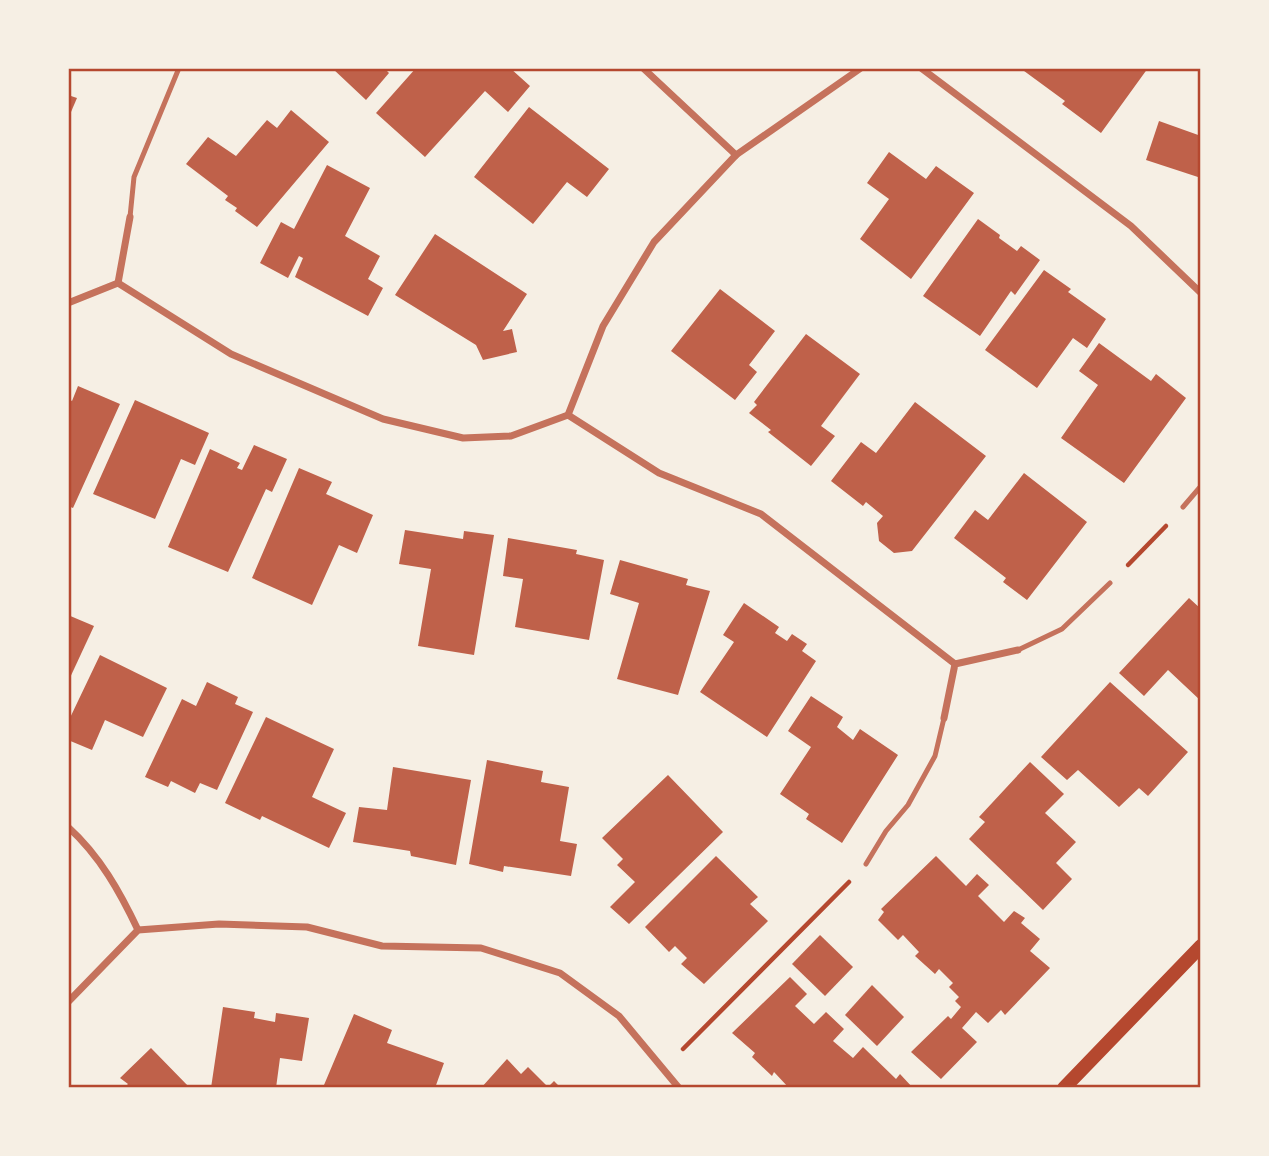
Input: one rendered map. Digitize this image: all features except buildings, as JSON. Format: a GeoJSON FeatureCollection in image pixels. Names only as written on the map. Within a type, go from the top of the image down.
{"type":"FeatureCollection","features":[{"type":"Feature","properties":{"kind":"main road"},"geometry":{"type":"LineString","coordinates":[[1064,1088],[1201,946]]}},
{"type":"Feature","properties":{"kind":"street"},"geometry":{"type":"LineString","coordinates":[[643,68],[736,155]]}},
{"type":"Feature","properties":{"kind":"street"},"geometry":{"type":"LineString","coordinates":[[118,283],[230,354],[383,419],[463,438],[511,436],[568,415],[603,326],[654,242],[736,155],[861,68]]}},
{"type":"Feature","properties":{"kind":"street"},"geometry":{"type":"LineString","coordinates":[[920,68],[1131,226],[1201,293]]}},
{"type":"Feature","properties":{"kind":"street"},"geometry":{"type":"LineString","coordinates":[[118,283],[130,217]]}},
{"type":"Feature","properties":{"kind":"street"},"geometry":{"type":"LineString","coordinates":[[68,303],[118,283]]}},
{"type":"Feature","properties":{"kind":"street"},"geometry":{"type":"LineString","coordinates":[[568,415],[659,473],[761,514],[955,664]]}},
{"type":"Feature","properties":{"kind":"street"},"geometry":{"type":"LineString","coordinates":[[955,664],[1018,650]]}},
{"type":"Feature","properties":{"kind":"street"},"geometry":{"type":"LineString","coordinates":[[944,718],[955,664]]}},
{"type":"Feature","properties":{"kind":"street"},"geometry":{"type":"LineString","coordinates":[[68,827],[85,842],[121,892],[138,930]]}},
{"type":"Feature","properties":{"kind":"street"},"geometry":{"type":"LineString","coordinates":[[68,1002],[138,930],[219,925],[307,927],[382,946],[481,948],[560,973],[619,1016],[679,1088]]}},
{"type":"Feature","properties":{"kind":"lane"},"geometry":{"type":"LineString","coordinates":[[130,217],[134,177],[179,68]]}},
{"type":"Feature","properties":{"kind":"lane"},"geometry":{"type":"LineString","coordinates":[[1183,507],[1201,486]]}},
{"type":"Feature","properties":{"kind":"lane"},"geometry":{"type":"LineString","coordinates":[[1018,650],[1062,629],[1110,583]]}},
{"type":"Feature","properties":{"kind":"lane"},"geometry":{"type":"LineString","coordinates":[[866,864],[886,831],[908,805],[935,756],[944,718]]}},
{"type":"Feature","properties":{"kind":"path"},"geometry":{"type":"LineString","coordinates":[[1110,583],[1183,507]]}},
{"type":"Feature","properties":{"kind":"path"},"geometry":{"type":"LineString","coordinates":[[663,1069],[866,864]]}}]}
